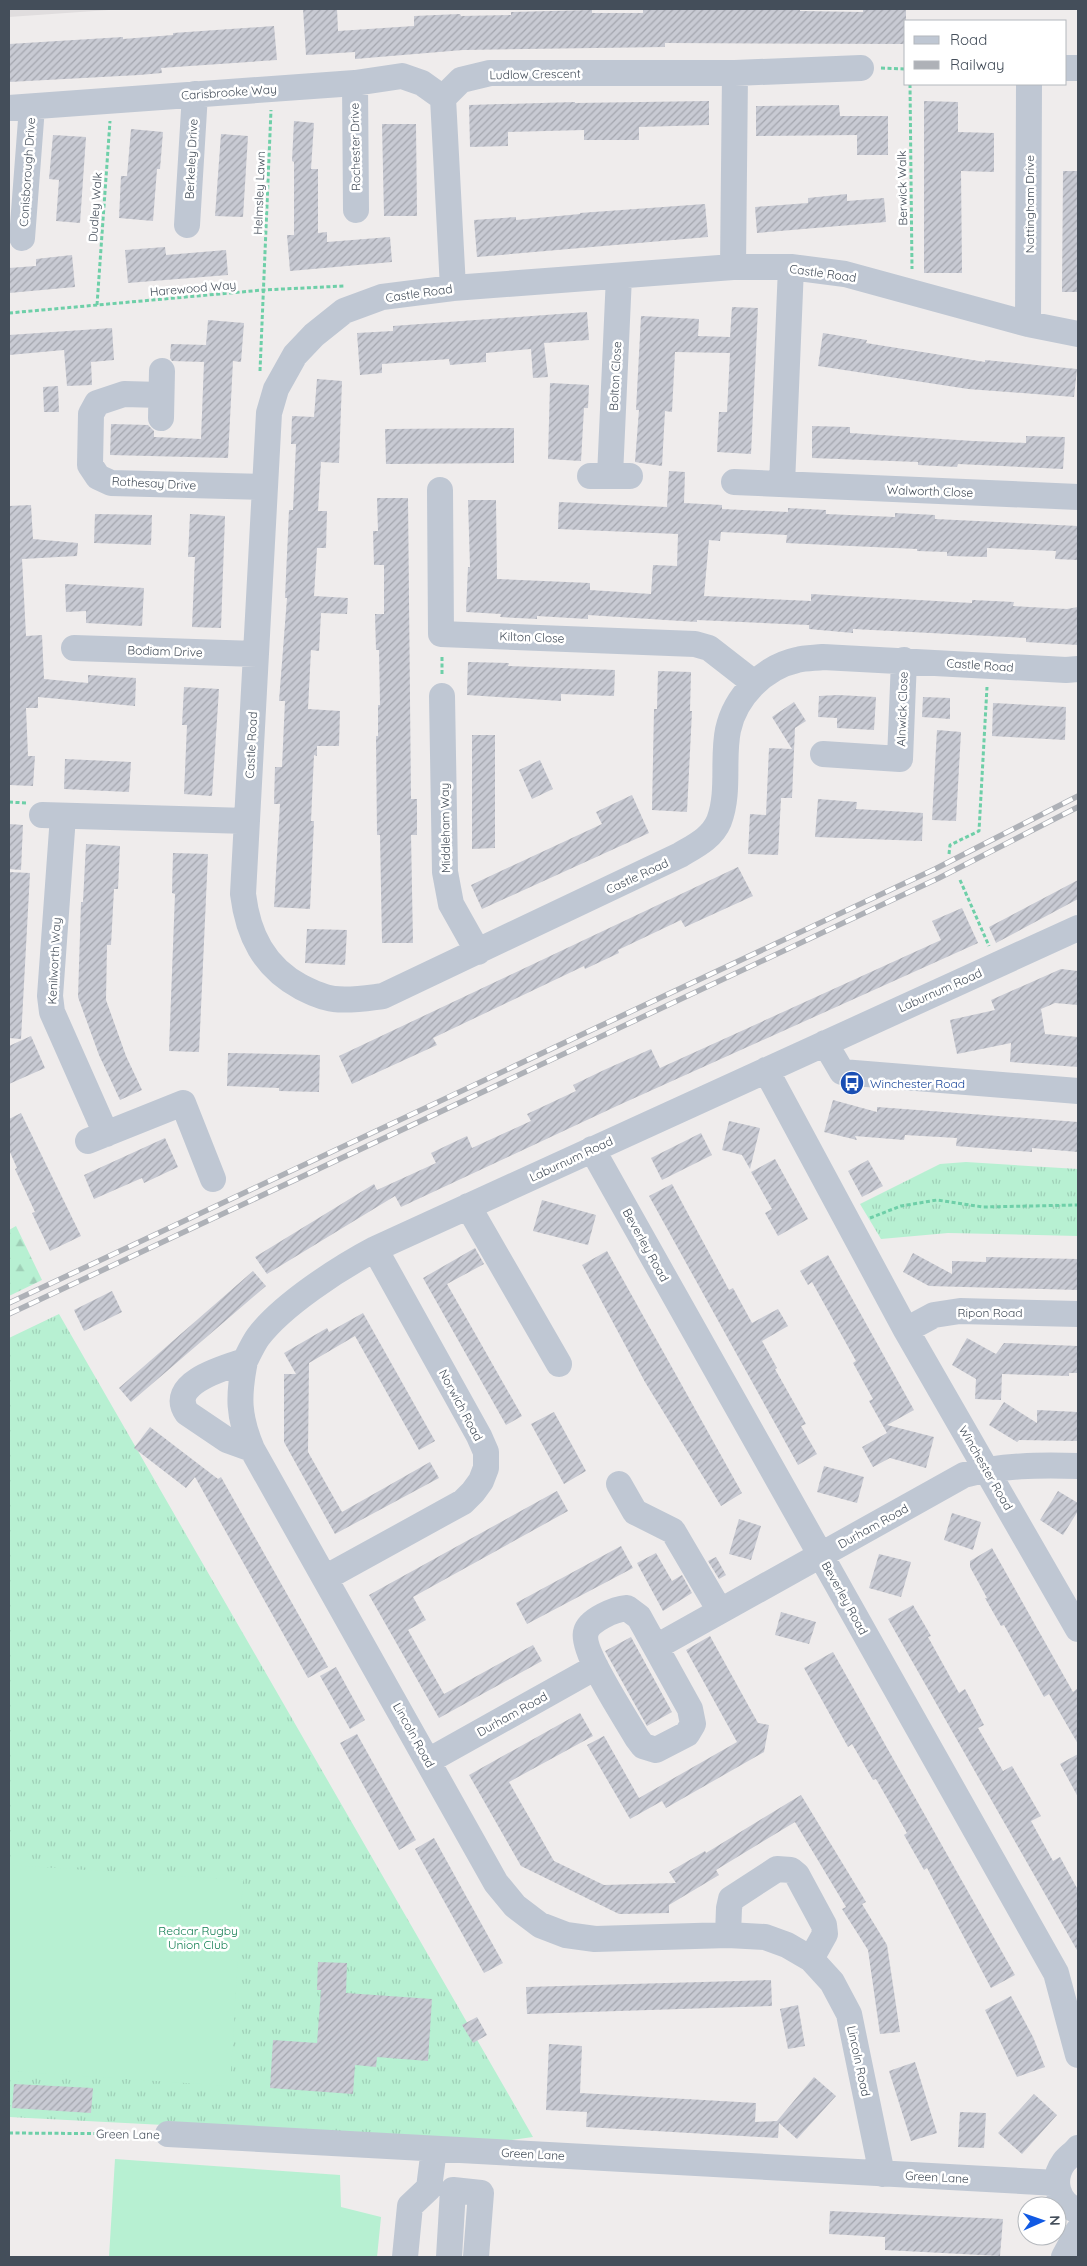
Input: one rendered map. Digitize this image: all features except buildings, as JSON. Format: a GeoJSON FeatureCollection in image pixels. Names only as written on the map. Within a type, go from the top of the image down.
{"type":"FeatureCollection","features":[{"type":"Feature","properties":{"kind":"street","name":"Ludlow Crescent"},"geometry":{"type":"LineString","coordinates":[[443,98],[461,80],[490,73],[735,73],[861,68]]}},
{"type":"Feature","properties":{"kind":"street"},"geometry":{"type":"LineString","coordinates":[[734,267],[735,73]]}},
{"type":"Feature","properties":{"kind":"street","name":"Carisbrooke Way"},"geometry":{"type":"LineString","coordinates":[[20,107],[355,83],[402,76],[422,83],[443,98]]}},
{"type":"Feature","properties":{"kind":"street","name":"Rochester Drive"},"geometry":{"type":"LineString","coordinates":[[355,83],[356,210]]}},
{"type":"Feature","properties":{"kind":"street","name":"Nottingham Drive"},"geometry":{"type":"LineString","coordinates":[[1028,324],[1030,85]]}},
{"type":"Feature","properties":{"kind":"street","name":"Berkeley Drive"},"geometry":{"type":"LineString","coordinates":[[187,225],[194,94]]}},
{"type":"Feature","properties":{"kind":"street"},"geometry":{"type":"LineString","coordinates":[[443,98],[453,288]]}},
{"type":"Feature","properties":{"kind":"street","name":"Conisborough Drive"},"geometry":{"type":"LineString","coordinates":[[20,107],[22,238]]}},
{"type":"Feature","properties":{"kind":"street","name":"Castle Road"},"geometry":{"type":"LineString","coordinates":[[1078,334],[1028,324],[845,274],[791,267],[734,267],[453,288],[382,297],[344,312],[314,335],[295,355],[276,389],[269,413],[243,894],[245,912],[251,932],[259,950],[275,969],[289,980],[310,992],[331,999],[352,1000],[384,996],[680,856],[705,840],[719,821],[724,795],[728,729],[740,701],[754,683],[771,670],[796,660],[823,657],[1066,670],[1078,669]]}},
{"type":"Feature","properties":{"kind":"street"},"geometry":{"type":"LineString","coordinates":[[782,484],[791,267]]}},
{"type":"Feature","properties":{"kind":"street","name":"Bolton Close"},"geometry":{"type":"LineString","coordinates":[[610,476],[619,276]]}},
{"type":"Feature","properties":{"kind":"street","name":"Rothesay Drive"},"geometry":{"type":"LineString","coordinates":[[161,395],[124,394],[97,404],[91,414],[90,464],[98,477],[112,483],[265,487]]}},
{"type":"Feature","properties":{"kind":"street","name":"Walworth Close"},"geometry":{"type":"LineString","coordinates":[[734,482],[1078,497]]}},
{"type":"Feature","properties":{"kind":"street"},"geometry":{"type":"LineString","coordinates":[[440,490],[441,634]]}},
{"type":"Feature","properties":{"kind":"street","name":"Kilton Close"},"geometry":{"type":"LineString","coordinates":[[441,634],[695,644],[710,648],[754,683]]}},
{"type":"Feature","properties":{"kind":"street","name":"Bodiam Drive"},"geometry":{"type":"LineString","coordinates":[[74,648],[256,654]]}},
{"type":"Feature","properties":{"kind":"street","name":"Alnwick Close"},"geometry":{"type":"LineString","coordinates":[[823,754],[910,760],[904,660]]}},
{"type":"Feature","properties":{"kind":"street","name":"Middleham Way"},"geometry":{"type":"LineString","coordinates":[[442,696],[445,872],[451,904],[478,952]]}},
{"type":"Feature","properties":{"kind":"street","name":"Kenilworth Way"},"geometry":{"type":"LineString","coordinates":[[213,1179],[183,1103],[97,1138],[52,1012],[50,996],[52,815],[247,821]]}},
{"type":"Feature","properties":{"kind":"street","name":"Laburnum Road"},"geometry":{"type":"LineString","coordinates":[[245,1361],[257,1338],[274,1320],[329,1277],[375,1249],[1078,928]]}},
{"type":"Feature","properties":{"kind":"street"},"geometry":{"type":"LineString","coordinates":[[824,1043],[842,1072],[1078,1092]]}},
{"type":"Feature","properties":{"kind":"street","name":"Winchester Road"},"geometry":{"type":"LineString","coordinates":[[766,1070],[906,1330],[1078,1629]]}},
{"type":"Feature","properties":{"kind":"street","name":"Beverley Road"},"geometry":{"type":"LineString","coordinates":[[592,1149],[1056,1973],[1078,2055]]}},
{"type":"Feature","properties":{"kind":"street"},"geometry":{"type":"LineString","coordinates":[[468,1206],[559,1364]]}},
{"type":"Feature","properties":{"kind":"street","name":"Norwich Road"},"geometry":{"type":"LineString","coordinates":[[325,1578],[463,1502],[481,1481],[486,1468],[486,1452],[480,1436],[375,1249]]}},
{"type":"Feature","properties":{"kind":"street","name":"Ripon Road"},"geometry":{"type":"LineString","coordinates":[[906,1330],[934,1315],[960,1310],[1078,1314]]}},
{"type":"Feature","properties":{"kind":"street"},"geometry":{"type":"LineString","coordinates":[[245,1361],[209,1372],[186,1391],[183,1396],[184,1408],[187,1413],[227,1440],[252,1449]]}},
{"type":"Feature","properties":{"kind":"street","name":"Lincoln Road"},"geometry":{"type":"LineString","coordinates":[[245,1361],[240,1383],[239,1405],[242,1426],[252,1449],[496,1883],[515,1906],[540,1925],[566,1935],[596,1939],[728,1935],[765,1937],[787,1945],[811,1959],[832,1982],[849,2014],[882,2174]]}},
{"type":"Feature","properties":{"kind":"street","name":"Durham Road"},"geometry":{"type":"LineString","coordinates":[[656,1647],[964,1475],[987,1469],[1032,1465],[1078,1466]]}},
{"type":"Feature","properties":{"kind":"street"},"geometry":{"type":"LineString","coordinates":[[619,1484],[634,1512],[674,1531],[720,1611]]}},
{"type":"Feature","properties":{"kind":"street"},"geometry":{"type":"LineString","coordinates":[[627,1608],[633,1610],[656,1647],[690,1709],[693,1724],[687,1734],[656,1750],[643,1746],[637,1738],[588,1651],[585,1633],[589,1625],[619,1609],[627,1608]]}},
{"type":"Feature","properties":{"kind":"street","name":"Durham Road"},"geometry":{"type":"LineString","coordinates":[[428,1761],[596,1667]]}},
{"type":"Feature","properties":{"kind":"street"},"geometry":{"type":"LineString","coordinates":[[728,1935],[729,1908],[732,1899],[776,1869],[791,1870],[796,1875],[824,1925],[825,1934],[811,1959]]}},
{"type":"Feature","properties":{"kind":"street","name":"Green Lane"},"geometry":{"type":"LineString","coordinates":[[168,2134],[1057,2183]]}},
{"type":"Feature","properties":{"kind":"street"},"geometry":{"type":"LineString","coordinates":[[434,2148],[449,2257]]}},
{"type":"Feature","properties":{"kind":"street"},"geometry":{"type":"LineString","coordinates":[[1078,2148],[1064,2162],[1058,2174],[1057,2183],[1062,2199],[1072,2209],[1078,2211]]}},
{"type":"Feature","properties":{"kind":"street"},"geometry":{"type":"LineString","coordinates":[[405,2257],[410,2206],[441,2189],[481,2193],[476,2257]]}},
{"type":"Feature","properties":{"kind":"street"},"geometry":{"type":"LineString","coordinates":[[1064,2257],[1078,2231]]}},
{"type":"Feature","properties":{"kind":"path","name":"Berwick Walk"},"geometry":{"type":"LineString","coordinates":[[910,85],[912,292]]}},
{"type":"Feature","properties":{"kind":"path","name":"Helmsley Lawn"},"geometry":{"type":"LineString","coordinates":[[259,379],[271,107]]}},
{"type":"Feature","properties":{"kind":"path","name":"Dudley Walk"},"geometry":{"type":"LineString","coordinates":[[97,305],[110,120]]}},
{"type":"Feature","properties":{"kind":"path","name":"Harewood Way"},"geometry":{"type":"LineString","coordinates":[[9,313],[264,290],[351,285]]}},
{"type":"Feature","properties":{"kind":"path"},"geometry":{"type":"LineString","coordinates":[[441,634],[442,696]]}},
{"type":"Feature","properties":{"kind":"path"},"geometry":{"type":"LineString","coordinates":[[949,854],[950,846],[979,831],[988,665]]}},
{"type":"Feature","properties":{"kind":"path"},"geometry":{"type":"LineString","coordinates":[[960,880],[997,965]]}},
{"type":"Feature","properties":{"kind":"path"},"geometry":{"type":"LineString","coordinates":[[851,1228],[893,1208],[937,1200],[983,1207],[1078,1205]]}},
{"type":"Feature","properties":{"kind":"path","name":"Green Lane"},"geometry":{"type":"LineString","coordinates":[[9,2133],[168,2134]]}},
{"type":"Feature","properties":{"kind":"shaded area"},"geometry":{"type":"Polygon","coordinates":[[[9,9],[123,9],[9,17],[9,9]]]}},
{"type":"Feature","properties":{"kind":"green space"},"geometry":{"type":"Polygon","coordinates":[[[966,1162],[1078,1169],[1078,1236],[948,1233],[881,1239],[860,1204],[940,1164],[966,1162]]]}},
{"type":"Feature","properties":{"kind":"green space"},"geometry":{"type":"Polygon","coordinates":[[[16,1226],[42,1280],[9,1296],[9,1230],[16,1226]]]}},
{"type":"Feature","properties":{"kind":"green space","name":"Redcar Rugby Union Club"},"geometry":{"type":"Polygon","coordinates":[[[59,1314],[533,2137],[498,2142],[9,2117],[9,1338],[59,1314]]]}},
{"type":"Feature","properties":{"kind":"green space"},"geometry":{"type":"Polygon","coordinates":[[[9,1865],[243,1880],[230,2086],[9,2071],[9,1865]]]}},
{"type":"Feature","properties":{"kind":"green space"},"geometry":{"type":"Polygon","coordinates":[[[115,2159],[340,2175],[341,2207],[381,2217],[377,2257],[109,2257],[115,2159]]]}},
{"type":"Feature","properties":{"kind":"railway"},"geometry":{"type":"LineString","coordinates":[[9,1303],[935,869],[1078,796]]}},
{"type":"Feature","properties":{"kind":"railway"},"geometry":{"type":"LineString","coordinates":[[9,1314],[939,878],[1078,807]]}},
{"type":"Feature","properties":{"kind":"place","name":"Winchester Road"},"geometry":{"type":"Point","coordinates":[852,1083]}}]}
